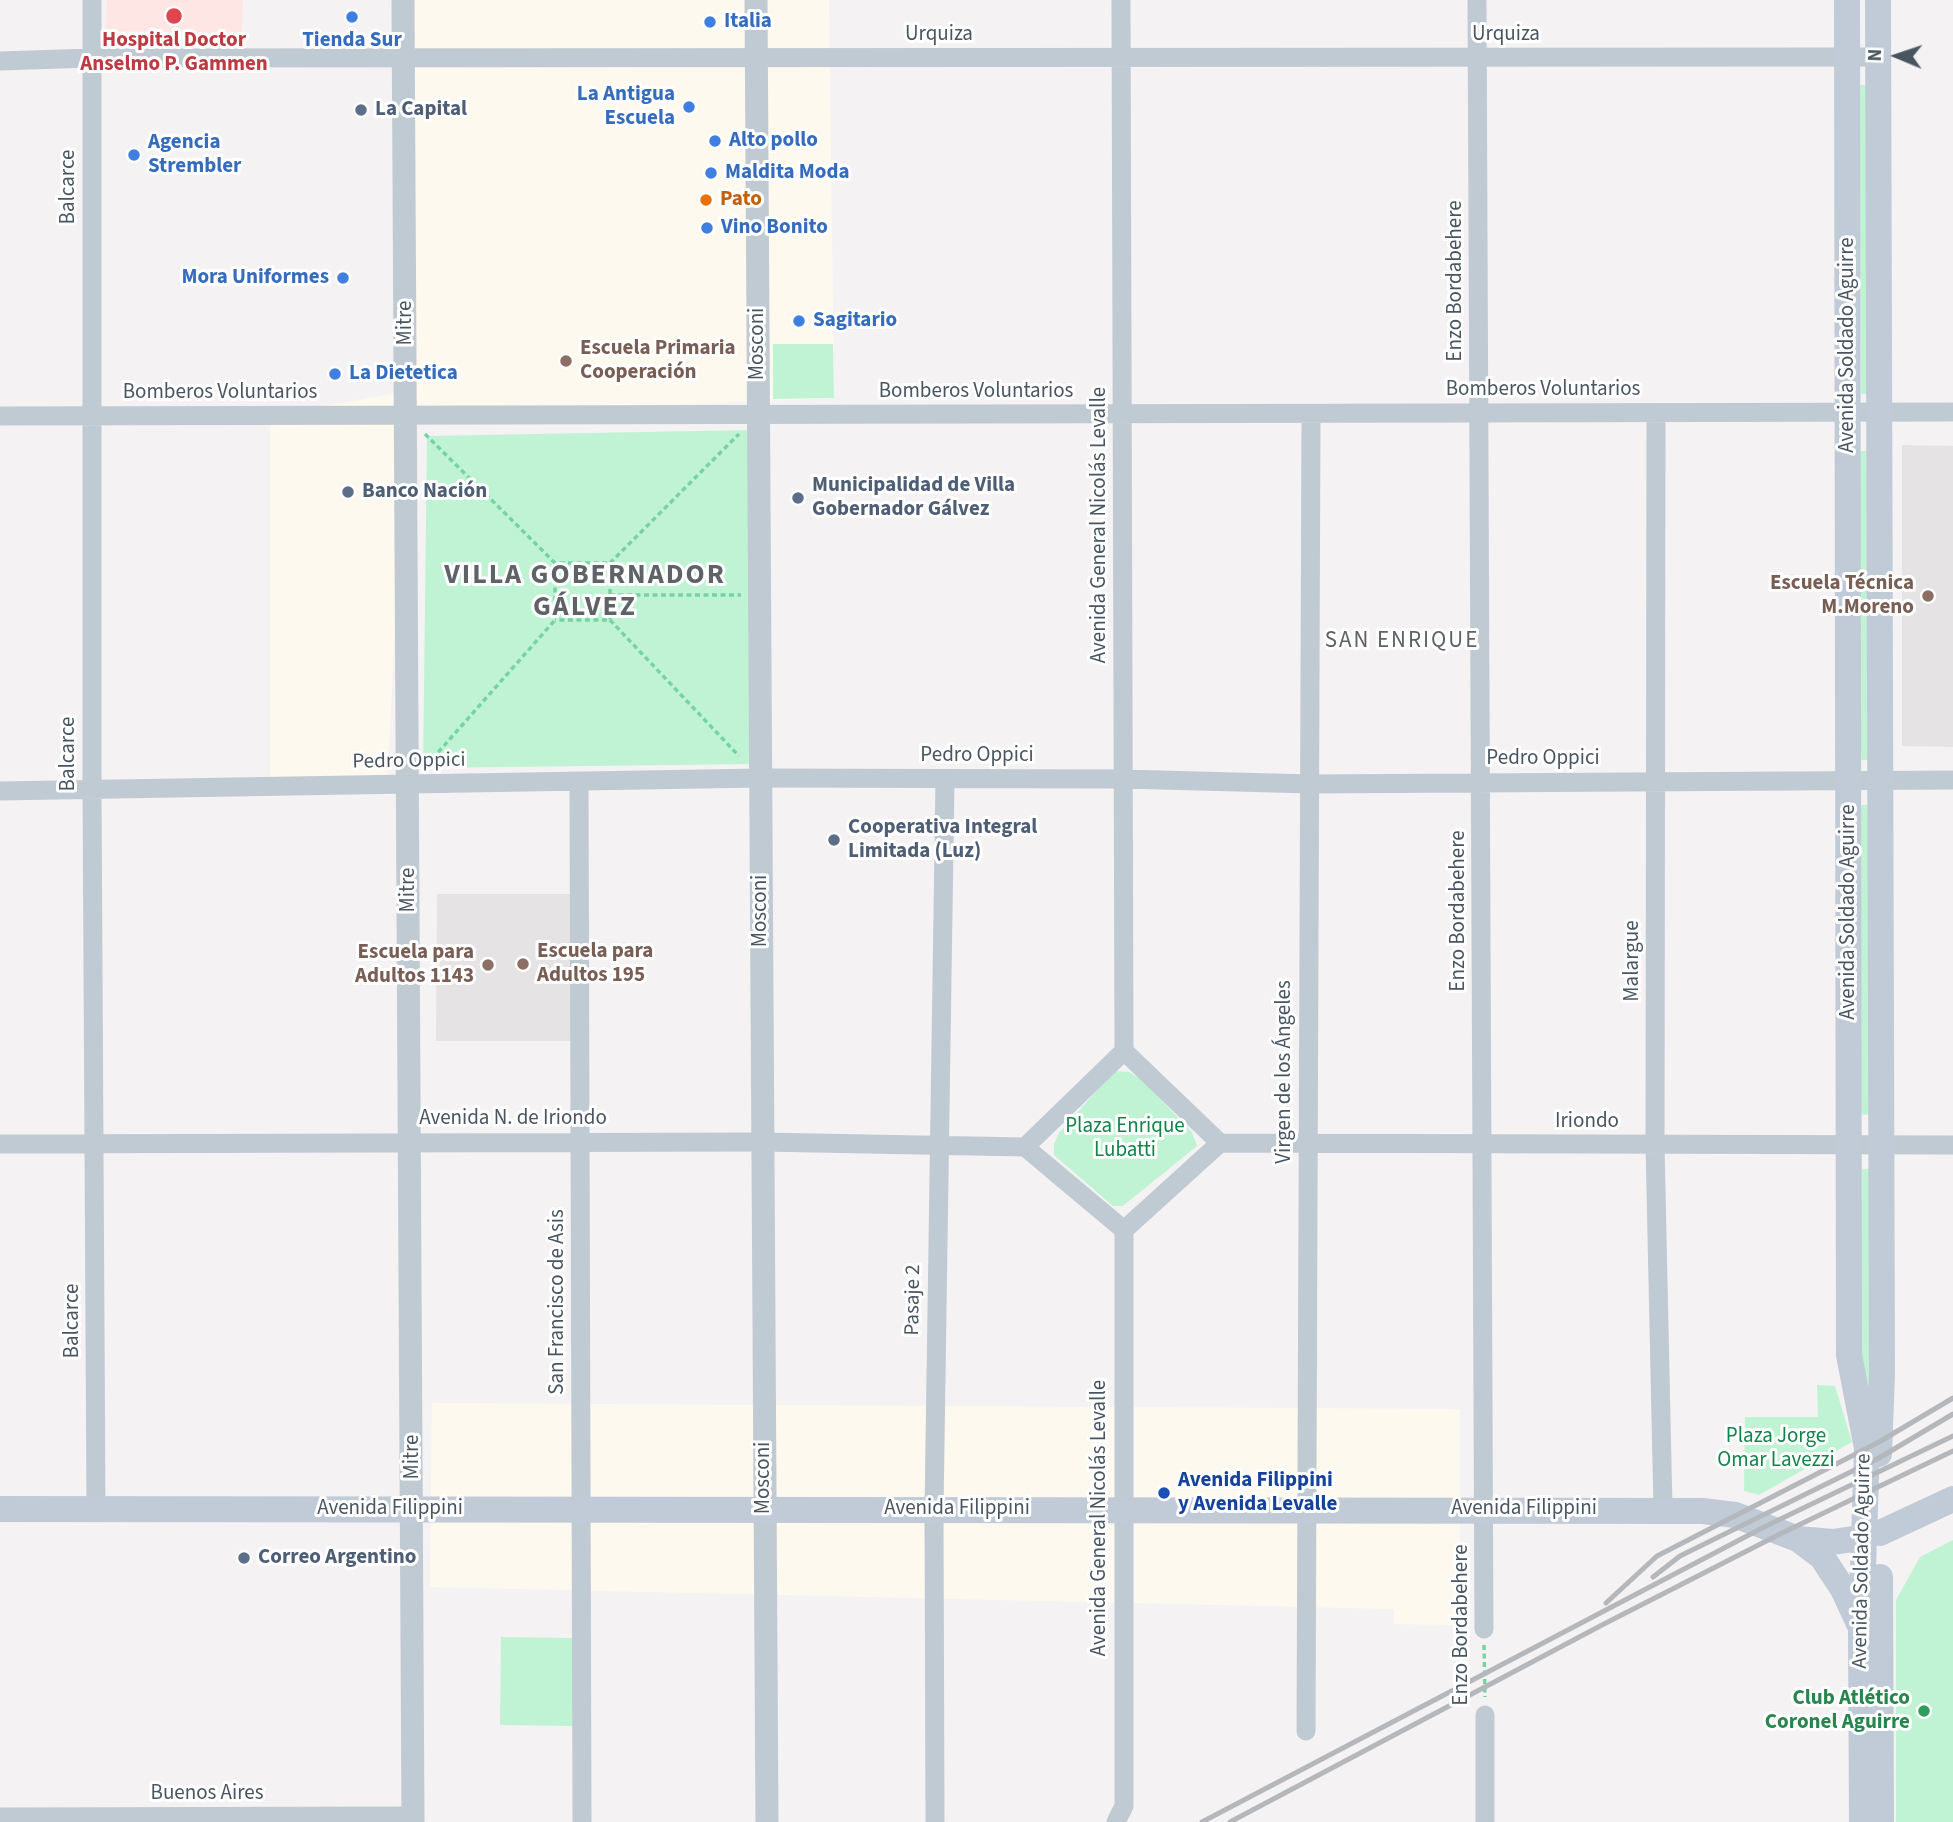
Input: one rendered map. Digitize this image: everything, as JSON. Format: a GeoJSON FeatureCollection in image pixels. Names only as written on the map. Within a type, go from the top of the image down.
{"type":"FeatureCollection","features":[{"type":"Feature","properties":{"kind":"main road","name":"Avenida Soldado Aguirre"},"geometry":{"type":"LineString","coordinates":[[1847,0],[1849,1355],[1867,1448],[1881,1822]]}},
{"type":"Feature","properties":{"kind":"main road","name":"Avenida Soldado Aguirre"},"geometry":{"type":"LineString","coordinates":[[1862,1822],[1861,1628],[1872,1535],[1882,1146],[1878,0]]}},
{"type":"Feature","properties":{"kind":"main road"},"geometry":{"type":"LineString","coordinates":[[1798,1539],[1833,1542],[1872,1535],[1953,1499]]}},
{"type":"Feature","properties":{"kind":"main road","name":"Avenida Filippini"},"geometry":{"type":"LineString","coordinates":[[0,1509],[1663,1509],[1735,1515],[1798,1539],[1822,1557],[1843,1590],[1861,1628]]}},
{"type":"Feature","properties":{"kind":"street","name":"Balcarce"},"geometry":{"type":"LineString","coordinates":[[92,0],[91,416],[96,1509]]}},
{"type":"Feature","properties":{"kind":"street","name":"Mitre"},"geometry":{"type":"LineString","coordinates":[[403,0],[414,1819]]}},
{"type":"Feature","properties":{"kind":"street","name":"Mosconi"},"geometry":{"type":"LineString","coordinates":[[756,0],[768,1822]]}},
{"type":"Feature","properties":{"kind":"street","name":"Avenida General Nicolás Levalle"},"geometry":{"type":"LineString","coordinates":[[1121,0],[1124,1051]]}},
{"type":"Feature","properties":{"kind":"street","name":"Enzo Bordabehere"},"geometry":{"type":"LineString","coordinates":[[1477,0],[1484,1629]]}},
{"type":"Feature","properties":{"kind":"street","name":"Urquiza"},"geometry":{"type":"LineString","coordinates":[[0,61],[91,58],[1879,57]]}},
{"type":"Feature","properties":{"kind":"street","name":"Bomberos Voluntarios"},"geometry":{"type":"LineString","coordinates":[[0,416],[1953,412]]}},
{"type":"Feature","properties":{"kind":"street","name":"Malargue"},"geometry":{"type":"LineString","coordinates":[[1656,413],[1655,1145],[1663,1509]]}},
{"type":"Feature","properties":{"kind":"street","name":"Virgen de los Ángeles"},"geometry":{"type":"LineString","coordinates":[[1306,1731],[1311,414]]}},
{"type":"Feature","properties":{"kind":"street","name":"Pedro Oppici"},"geometry":{"type":"LineString","coordinates":[[0,791],[760,778],[1124,779],[1311,784],[1953,780]]}},
{"type":"Feature","properties":{"kind":"street","name":"Pasaje 2"},"geometry":{"type":"LineString","coordinates":[[935,1822],[934,1509],[945,779]]}},
{"type":"Feature","properties":{"kind":"street","name":"San Francisco de Asis"},"geometry":{"type":"LineString","coordinates":[[579,782],[582,1822]]}},
{"type":"Feature","properties":{"kind":"street"},"geometry":{"type":"LineString","coordinates":[[1124,1051],[1220,1143],[1124,1230],[1025,1147],[1124,1051]]}},
{"type":"Feature","properties":{"kind":"street","name":"Avenida N. de Iriondo"},"geometry":{"type":"LineString","coordinates":[[0,1144],[762,1142],[1025,1147]]}},
{"type":"Feature","properties":{"kind":"street","name":"Iriondo"},"geometry":{"type":"LineString","coordinates":[[1220,1143],[1953,1145]]}},
{"type":"Feature","properties":{"kind":"street","name":"Avenida General Nicolás Levalle"},"geometry":{"type":"LineString","coordinates":[[1120,1814],[1124,1230]]}},
{"type":"Feature","properties":{"kind":"street","name":"Enzo Bordabehere"},"geometry":{"type":"LineString","coordinates":[[1485,1715],[1485,1822]]}},
{"type":"Feature","properties":{"kind":"street","name":"Buenos Aires"},"geometry":{"type":"LineString","coordinates":[[0,1817],[414,1819]]}},
{"type":"Feature","properties":{"kind":"path"},"geometry":{"type":"LineString","coordinates":[[406,415],[555,563],[611,563]]}},
{"type":"Feature","properties":{"kind":"path"},"geometry":{"type":"LineString","coordinates":[[758,415],[611,563],[610,620],[760,778]]}},
{"type":"Feature","properties":{"kind":"path"},"geometry":{"type":"LineString","coordinates":[[409,785],[555,620],[555,563]]}},
{"type":"Feature","properties":{"kind":"path"},"geometry":{"type":"LineString","coordinates":[[610,595],[759,595]]}},
{"type":"Feature","properties":{"kind":"path"},"geometry":{"type":"LineString","coordinates":[[555,620],[610,620]]}},
{"type":"Feature","properties":{"kind":"path","name":"Enzo Bordabehere"},"geometry":{"type":"LineString","coordinates":[[1484,1629],[1485,1715]]}},
{"type":"Feature","properties":{"kind":"shaded area","name":"Hospital Doctor Anselmo P. Gammen"},"geometry":{"type":"Polygon","coordinates":[[[107,0],[243,0],[242,33],[106,31],[107,0]]]}},
{"type":"Feature","properties":{"kind":"shaded area"},"geometry":{"type":"Polygon","coordinates":[[[395,0],[829,0],[834,398],[406,416],[387,786],[270,787],[270,416],[406,391],[395,0]]]}},
{"type":"Feature","properties":{"kind":"shaded area","name":"Escuela Técnica M.Moreno"},"geometry":{"type":"Polygon","coordinates":[[[1902,445],[1953,446],[1953,747],[1902,746],[1902,445]]]}},
{"type":"Feature","properties":{"kind":"shaded area"},"geometry":{"type":"Polygon","coordinates":[[[437,894],[576,894],[576,1041],[436,1041],[437,894]]]}},
{"type":"Feature","properties":{"kind":"shaded area"},"geometry":{"type":"Polygon","coordinates":[[[432,1403],[1460,1409],[1460,1625],[1394,1624],[1394,1609],[430,1587],[432,1403]]]}},
{"type":"Feature","properties":{"kind":"green space"},"geometry":{"type":"Polygon","coordinates":[[[1859,85],[1867,85],[1867,394],[1861,394],[1859,85]]]}},
{"type":"Feature","properties":{"kind":"green space"},"geometry":{"type":"Polygon","coordinates":[[[773,344],[833,344],[834,398],[773,399],[773,344]]]}},
{"type":"Feature","properties":{"kind":"green space"},"geometry":{"type":"Polygon","coordinates":[[[751,430],[756,764],[423,768],[427,436],[751,430]]]}},
{"type":"Feature","properties":{"kind":"green space"},"geometry":{"type":"Polygon","coordinates":[[[1861,451],[1869,451],[1869,760],[1862,760],[1859,755],[1857,456],[1861,451]]]}},
{"type":"Feature","properties":{"kind":"green space"},"geometry":{"type":"Polygon","coordinates":[[[1862,805],[1870,805],[1870,1114],[1863,1115],[1860,1109],[1858,810],[1862,805]]]}},
{"type":"Feature","properties":{"kind":"green space","name":"Plaza Enrique Lubatti"},"geometry":{"type":"Polygon","coordinates":[[[1114,1071],[1129,1072],[1141,1079],[1192,1132],[1197,1146],[1123,1206],[1113,1206],[1054,1155],[1054,1144],[1059,1133],[1114,1071]]]}},
{"type":"Feature","properties":{"kind":"green space"},"geometry":{"type":"Polygon","coordinates":[[[1863,1169],[1870,1169],[1875,1398],[1859,1372],[1859,1174],[1863,1169]]]}},
{"type":"Feature","properties":{"kind":"green space","name":"Plaza Jorge Omar Lavezzi"},"geometry":{"type":"Polygon","coordinates":[[[1817,1385],[1835,1386],[1852,1442],[1759,1495],[1744,1491],[1745,1417],[1818,1417],[1817,1385]]]}},
{"type":"Feature","properties":{"kind":"green space","name":"Club Atlético Coronel Aguirre"},"geometry":{"type":"Polygon","coordinates":[[[1953,1540],[1953,1822],[1896,1822],[1896,1600],[1920,1557],[1953,1540]]]}},
{"type":"Feature","properties":{"kind":"green space"},"geometry":{"type":"Polygon","coordinates":[[[501,1637],[575,1638],[574,1726],[500,1725],[501,1637]]]}},
{"type":"Feature","properties":{"kind":"railway"},"geometry":{"type":"LineString","coordinates":[[1606,1603],[1657,1556],[1879,1442],[1953,1398]]}},
{"type":"Feature","properties":{"kind":"railway"},"geometry":{"type":"LineString","coordinates":[[1653,1577],[1680,1556],[1879,1458],[1953,1414]]}},
{"type":"Feature","properties":{"kind":"railway"},"geometry":{"type":"LineString","coordinates":[[1202,1822],[1766,1526],[1953,1436]]}},
{"type":"Feature","properties":{"kind":"railway"},"geometry":{"type":"LineString","coordinates":[[1230,1822],[1602,1625],[1782,1533],[1953,1451]]}},
{"type":"Feature","properties":{"kind":"place","name":"Hospital Doctor Anselmo P. Gammen"},"geometry":{"type":"Point","coordinates":[174,16]}},
{"type":"Feature","properties":{"kind":"place","name":"Tienda Sur"},"geometry":{"type":"Point","coordinates":[352,17]}},
{"type":"Feature","properties":{"kind":"place","name":"Italia"},"geometry":{"type":"Point","coordinates":[710,22]}},
{"type":"Feature","properties":{"kind":"place","name":"La Antigua Escuela"},"geometry":{"type":"Point","coordinates":[689,107]}},
{"type":"Feature","properties":{"kind":"place","name":"La Capital"},"geometry":{"type":"Point","coordinates":[361,110]}},
{"type":"Feature","properties":{"kind":"place","name":"Alto pollo"},"geometry":{"type":"Point","coordinates":[715,141]}},
{"type":"Feature","properties":{"kind":"place","name":"Agencia Strembler"},"geometry":{"type":"Point","coordinates":[134,155]}},
{"type":"Feature","properties":{"kind":"place","name":"Maldita Moda"},"geometry":{"type":"Point","coordinates":[711,173]}},
{"type":"Feature","properties":{"kind":"place","name":"Pato"},"geometry":{"type":"Point","coordinates":[706,200]}},
{"type":"Feature","properties":{"kind":"place","name":"Vino Bonito"},"geometry":{"type":"Point","coordinates":[707,228]}},
{"type":"Feature","properties":{"kind":"place","name":"Mora Uniformes"},"geometry":{"type":"Point","coordinates":[343,278]}},
{"type":"Feature","properties":{"kind":"place","name":"Sagitario"},"geometry":{"type":"Point","coordinates":[799,321]}},
{"type":"Feature","properties":{"kind":"place","name":"Escuela Primaria Cooperación"},"geometry":{"type":"Point","coordinates":[566,361]}},
{"type":"Feature","properties":{"kind":"place","name":"La Dietetica"},"geometry":{"type":"Point","coordinates":[335,374]}},
{"type":"Feature","properties":{"kind":"place","name":"Banco Nación"},"geometry":{"type":"Point","coordinates":[348,492]}},
{"type":"Feature","properties":{"kind":"place","name":"Municipalidad de Villa Gobernador Gálvez"},"geometry":{"type":"Point","coordinates":[798,498]}},
{"type":"Feature","properties":{"kind":"place","name":"Escuela Técnica M.Moreno"},"geometry":{"type":"Point","coordinates":[1928,596]}},
{"type":"Feature","properties":{"kind":"place","name":"Cooperativa Integral Limitada (Luz)"},"geometry":{"type":"Point","coordinates":[834,840]}},
{"type":"Feature","properties":{"kind":"place","name":"Escuela para Adultos 195"},"geometry":{"type":"Point","coordinates":[523,964]}},
{"type":"Feature","properties":{"kind":"place","name":"Escuela para Adultos 1143"},"geometry":{"type":"Point","coordinates":[488,965]}},
{"type":"Feature","properties":{"kind":"place","name":"Avenida Filippini y Avenida Levalle"},"geometry":{"type":"Point","coordinates":[1164,1493]}},
{"type":"Feature","properties":{"kind":"place","name":"Correo Argentino"},"geometry":{"type":"Point","coordinates":[244,1558]}},
{"type":"Feature","properties":{"kind":"place","name":"Club Atlético Coronel Aguirre"},"geometry":{"type":"Point","coordinates":[1924,1711]}},
{"type":"Feature","properties":{"kind":"district","name":"VILLA GOBERNADOR GÁLVEZ"},"geometry":{"type":"Point","coordinates":[585,593]}},
{"type":"Feature","properties":{"kind":"district","name":"SAN ENRIQUE"},"geometry":{"type":"Point","coordinates":[1402,642]}}]}
